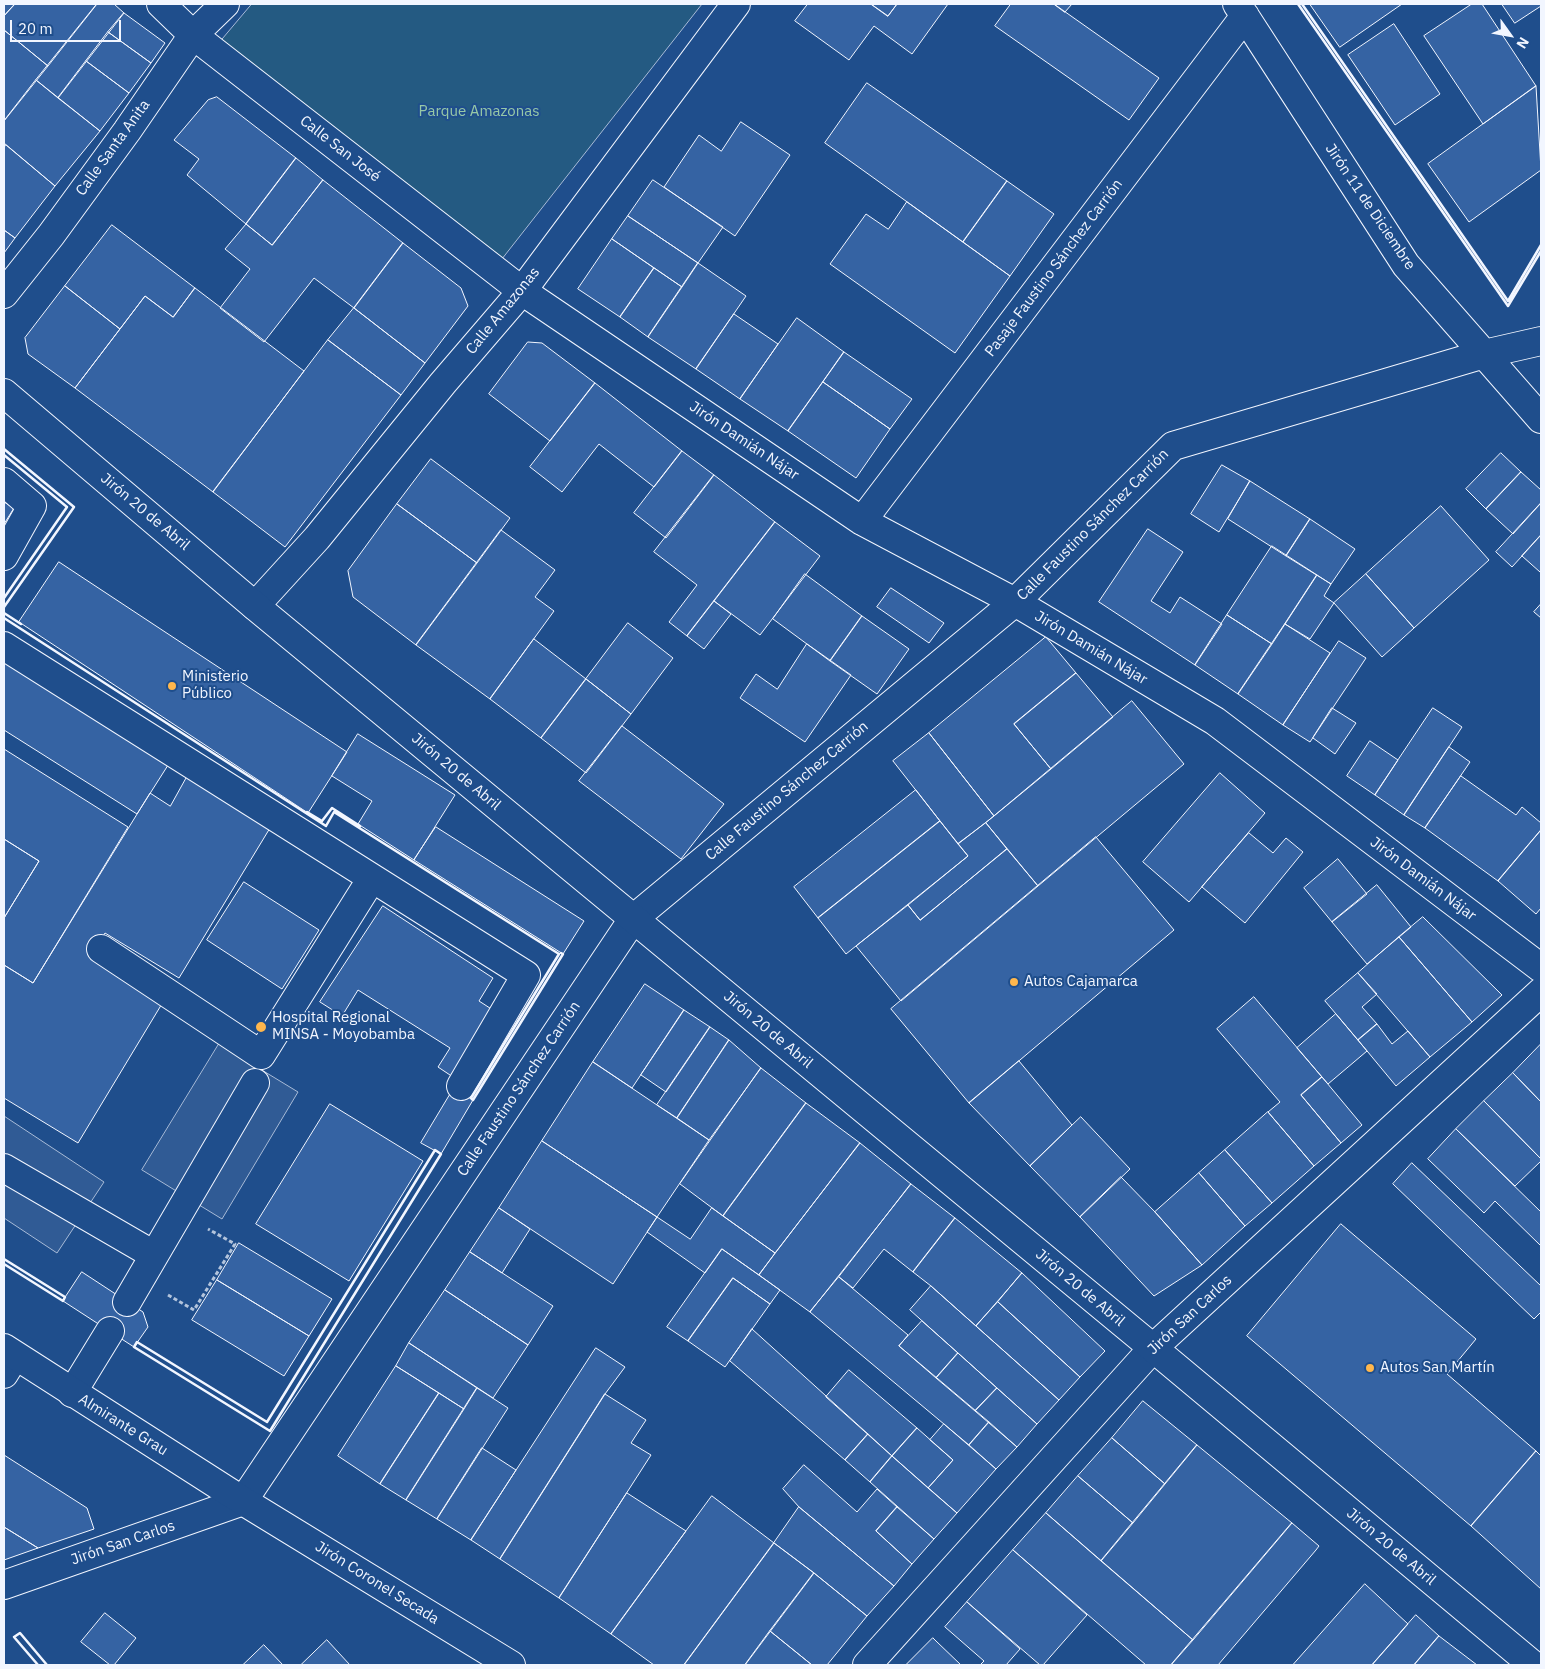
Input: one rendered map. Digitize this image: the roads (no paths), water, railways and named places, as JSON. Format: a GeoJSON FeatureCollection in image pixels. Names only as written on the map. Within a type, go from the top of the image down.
{"type":"FeatureCollection","features":[{"type":"Feature","properties":{"kind":"street","name":"Calle San José"},"geometry":{"type":"LineString","coordinates":[[161,4],[193,35],[522,290]]}},
{"type":"Feature","properties":{"kind":"street","name":"Calle Santa Anita"},"geometry":{"type":"LineString","coordinates":[[4,294],[51,235],[127,131],[193,35],[225,4]]}},
{"type":"Feature","properties":{"kind":"street","name":"Calle Amazonas"},"geometry":{"type":"LineString","coordinates":[[255,606],[317,538],[443,383],[522,290],[736,4]]}},
{"type":"Feature","properties":{"kind":"street","name":"Jirón 11 de Diciembre"},"geometry":{"type":"LineString","coordinates":[[1241,10],[1406,265],[1541,419]]}},
{"type":"Feature","properties":{"kind":"street","name":"Pasaje Faustino Sánchez Carrión"},"geometry":{"type":"LineString","coordinates":[[862,521],[1241,10]]}},
{"type":"Feature","properties":{"kind":"street","name":"Jirón Damián Nájar"},"geometry":{"type":"LineString","coordinates":[[522,290],[862,521],[1015,602],[1215,721],[1541,968]]}},
{"type":"Feature","properties":{"kind":"street","name":"Calle Faustino Sánchez Carrión"},"geometry":{"type":"LineString","coordinates":[[243,1501],[633,919],[1015,602],[1173,446],[1484,354],[1541,341]]}},
{"type":"Feature","properties":{"kind":"street","name":"Jirón 20 de Abril"},"geometry":{"type":"LineString","coordinates":[[4,393],[255,606],[1153,1348],[1533,1665]]}},
{"type":"Feature","properties":{"kind":"street"},"geometry":{"type":"LineString","coordinates":[[4,482],[32,506],[4,556]]}},
{"type":"Feature","properties":{"kind":"street"},"geometry":{"type":"LineString","coordinates":[[4,646],[526,975],[461,1086]]}},
{"type":"Feature","properties":{"kind":"street"},"geometry":{"type":"LineString","coordinates":[[102,949],[261,1055],[372,878]]}},
{"type":"Feature","properties":{"kind":"street","name":"Jirón San Carlos"},"geometry":{"type":"LineString","coordinates":[[867,1665],[1153,1348],[1541,992]]}},
{"type":"Feature","properties":{"kind":"street"},"geometry":{"type":"LineString","coordinates":[[127,1302],[255,1083]]}},
{"type":"Feature","properties":{"kind":"street"},"geometry":{"type":"LineString","coordinates":[[4,1168],[154,1255]]}},
{"type":"Feature","properties":{"kind":"street"},"geometry":{"type":"LineString","coordinates":[[72,1393],[110,1331]]}},
{"type":"Feature","properties":{"kind":"street","name":"Almirante Grau"},"geometry":{"type":"LineString","coordinates":[[7,1359],[72,1393],[243,1501]]}},
{"type":"Feature","properties":{"kind":"street","name":"Jirón San Carlos"},"geometry":{"type":"LineString","coordinates":[[4,1585],[243,1501]]}},
{"type":"Feature","properties":{"kind":"street","name":"Jirón Coronel Secada"},"geometry":{"type":"LineString","coordinates":[[243,1501],[511,1665]]}},
{"type":"Feature","properties":{"kind":"place","name":"Ministerio Público"},"geometry":{"type":"Point","coordinates":[172,686]}},
{"type":"Feature","properties":{"kind":"place","name":"Autos Cajamarca"},"geometry":{"type":"Point","coordinates":[1014,982]}},
{"type":"Feature","properties":{"kind":"place","name":"Hospital Regional MINSA - Moyobamba"},"geometry":{"type":"Point","coordinates":[261,1027]}},
{"type":"Feature","properties":{"kind":"place","name":"Autos San Martín"},"geometry":{"type":"Point","coordinates":[1370,1368]}},
{"type":"Feature","properties":{"kind":"park label","name":"Parque Amazonas"},"geometry":{"type":"Point","coordinates":[479,112]}}]}
